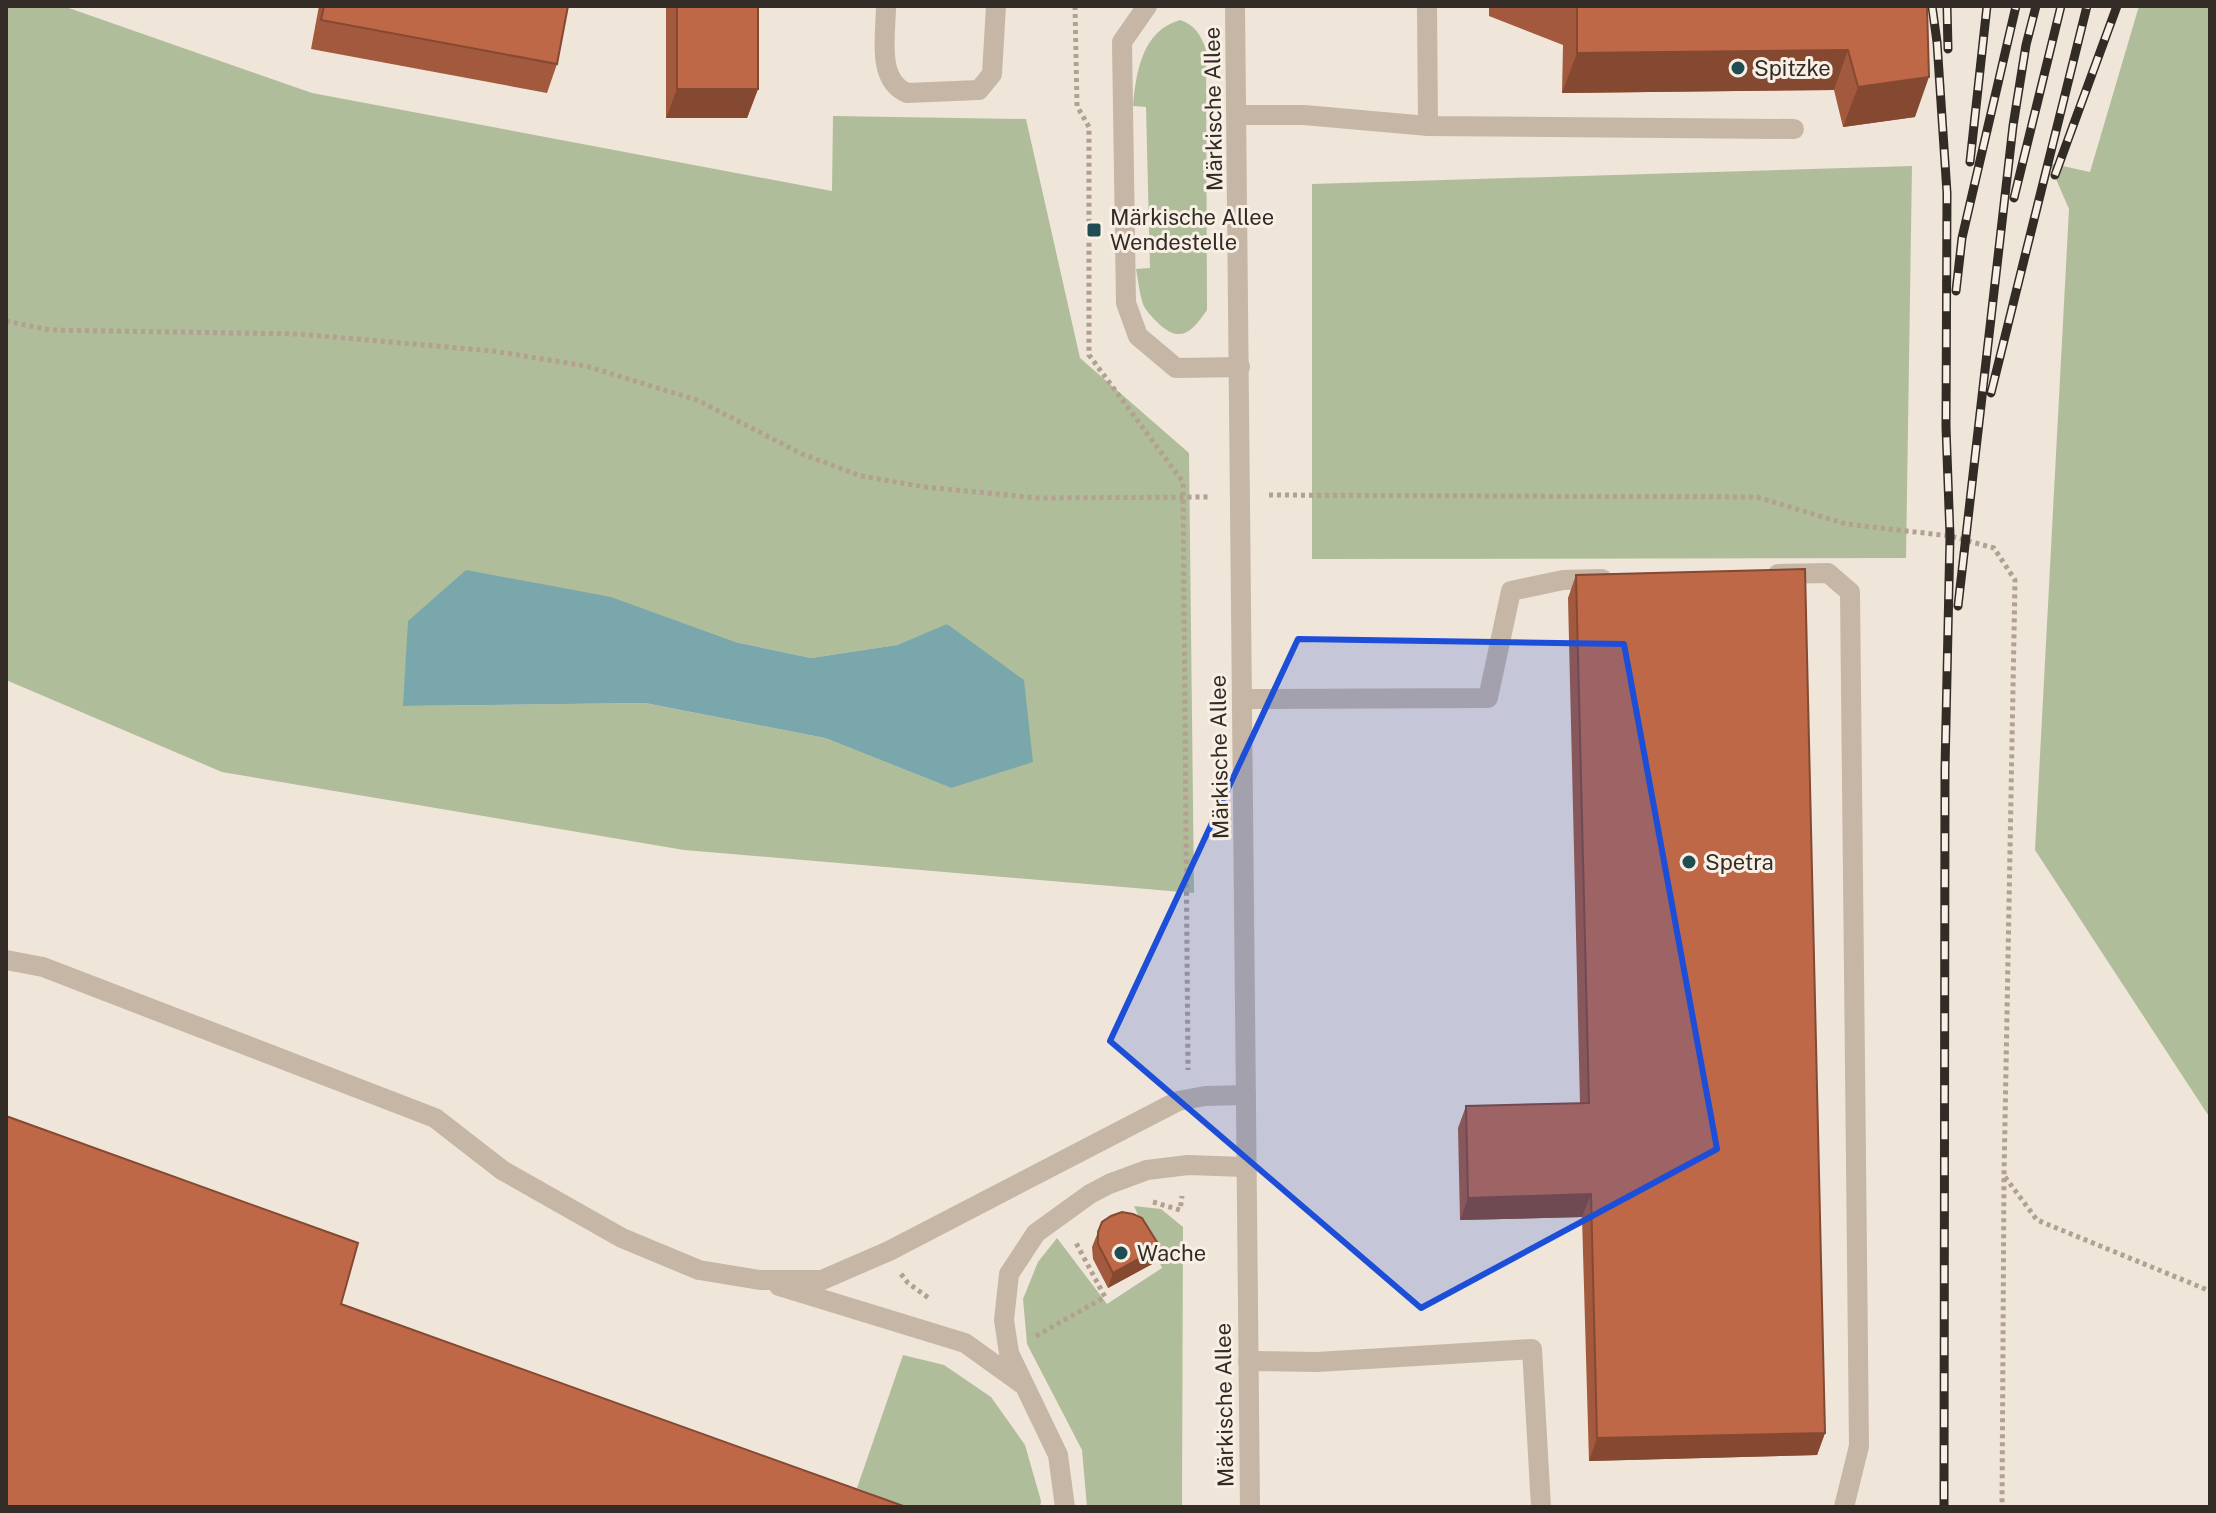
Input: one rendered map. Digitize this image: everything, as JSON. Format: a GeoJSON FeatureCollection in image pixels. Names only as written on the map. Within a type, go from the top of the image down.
{"type":"FeatureCollection","features":[{"type":"Feature","properties":{"kind":"street"},"geometry":{"type":"LineString","coordinates":[[886,6],[886,74],[896,89],[907,93],[979,90],[992,74],[996,6]]}},
{"type":"Feature","properties":{"kind":"street"},"geometry":{"type":"LineString","coordinates":[[1147,6],[1122,42],[1126,303],[1138,336],[1176,368],[1240,367]]}},
{"type":"Feature","properties":{"kind":"street","name":"Märkische Allee"},"geometry":{"type":"LineString","coordinates":[[1235,6],[1250,1507]]}},
{"type":"Feature","properties":{"kind":"street"},"geometry":{"type":"LineString","coordinates":[[1427,6],[1428,126]]}},
{"type":"Feature","properties":{"kind":"street"},"geometry":{"type":"LineString","coordinates":[[1237,115],[1304,115],[1428,126],[1794,129]]}},
{"type":"Feature","properties":{"kind":"street"},"geometry":{"type":"LineString","coordinates":[[1750,575],[1828,573],[1850,592],[1859,1446],[1844,1507]]}},
{"type":"Feature","properties":{"kind":"street"},"geometry":{"type":"LineString","coordinates":[[1242,699],[1488,698],[1511,591],[1563,580],[1625,578]]}},
{"type":"Feature","properties":{"kind":"street"},"geometry":{"type":"LineString","coordinates":[[6,960],[43,967],[435,1118],[502,1170],[622,1238],[699,1270],[760,1280],[965,1343],[1022,1384]]}},
{"type":"Feature","properties":{"kind":"street"},"geometry":{"type":"LineString","coordinates":[[760,1280],[822,1280],[1000,1196],[1178,1101],[1205,1096],[1246,1095]]}},
{"type":"Feature","properties":{"kind":"street"},"geometry":{"type":"LineString","coordinates":[[1065,1507],[1058,1455],[1009,1353],[1004,1320],[1009,1274],[1036,1233],[1109,1184],[1147,1170],[1184,1165],[1245,1167]]}},
{"type":"Feature","properties":{"kind":"street"},"geometry":{"type":"LineString","coordinates":[[1248,1361],[1317,1362],[1532,1349],[1541,1507]]}},
{"type":"Feature","properties":{"kind":"path"},"geometry":{"type":"LineString","coordinates":[[1075,6],[1077,106],[1089,127],[1089,355],[1183,482],[1187,1100]]}},
{"type":"Feature","properties":{"kind":"path"},"geometry":{"type":"LineString","coordinates":[[6,321],[50,330],[299,334],[493,351],[586,366],[697,400],[802,454],[861,476],[925,487],[1038,498],[1320,494],[1757,497],[1846,524],[1950,536],[1994,548],[2015,580],[2004,1176],[2002,1507]]}},
{"type":"Feature","properties":{"kind":"path"},"geometry":{"type":"LineString","coordinates":[[1180,1210],[1184,1165]]}},
{"type":"Feature","properties":{"kind":"path"},"geometry":{"type":"LineString","coordinates":[[2004,1176],[2037,1220],[2210,1291]]}},
{"type":"Feature","properties":{"kind":"highlighted area"},"geometry":{"type":"Polygon","coordinates":[[[1298,639],[1624,644],[1717,1149],[1421,1308],[1110,1041],[1298,639]]]}},
{"type":"Feature","properties":{"kind":"green space"},"geometry":{"type":"Polygon","coordinates":[[[6,6],[63,6],[312,93],[832,191],[833,116],[1026,119],[1080,358],[1189,453],[1194,893],[684,850],[222,772],[6,680],[6,6]],[[948,624],[897,645],[811,658],[735,642],[403,706],[645,703],[825,738],[951,788],[948,624]]]}},
{"type":"Feature","properties":{"kind":"green space"},"geometry":{"type":"Polygon","coordinates":[[[2139,6],[2210,6],[2210,1118],[2035,850],[2069,209],[2049,163],[2090,172],[2139,6]]]}},
{"type":"Feature","properties":{"kind":"green space"},"geometry":{"type":"Polygon","coordinates":[[[1180,20],[1197,31],[1206,50],[1207,310],[1191,330],[1179,334],[1165,329],[1152,317],[1144,307],[1140,293],[1136,269],[1150,268],[1146,107],[1133,106],[1139,67],[1149,43],[1167,25],[1180,20]]]}},
{"type":"Feature","properties":{"kind":"green space"},"geometry":{"type":"Polygon","coordinates":[[[1912,166],[1906,558],[1312,559],[1312,184],[1912,166]]]}},
{"type":"Feature","properties":{"kind":"green space"},"geometry":{"type":"Polygon","coordinates":[[[1134,1206],[1161,1209],[1183,1227],[1182,1507],[1087,1507],[1082,1450],[1027,1344],[1023,1299],[1038,1262],[1057,1238],[1107,1304],[1162,1268],[1134,1206]]]}},
{"type":"Feature","properties":{"kind":"green space"},"geometry":{"type":"Polygon","coordinates":[[[903,1355],[944,1365],[991,1397],[1025,1445],[1040,1507],[904,1507],[857,1488],[903,1355]]]}},
{"type":"Feature","properties":{"kind":"water"},"geometry":{"type":"Polygon","coordinates":[[[466,570],[611,597],[735,642],[811,658],[897,645],[947,624],[1024,680],[1033,762],[951,788],[825,738],[645,703],[403,706],[408,621],[466,570]]]}},
{"type":"Feature","properties":{"kind":"building"},"geometry":{"type":"Polygon","coordinates":[[[324,6],[568,6],[557,64],[321,20],[324,6]]]}},
{"type":"Feature","properties":{"kind":"building"},"geometry":{"type":"Polygon","coordinates":[[[677,6],[758,6],[758,89],[677,89],[677,6]]]}},
{"type":"Feature","properties":{"kind":"building"},"geometry":{"type":"Polygon","coordinates":[[[1577,6],[1927,6],[1929,77],[1858,87],[1848,50],[1577,53],[1577,6]]]}},
{"type":"Feature","properties":{"kind":"building","name":"Spetra"},"geometry":{"type":"Polygon","coordinates":[[[1805,569],[1825,1433],[1597,1438],[1591,1194],[1468,1198],[1466,1106],[1589,1103],[1576,575],[1805,569]]]}},
{"type":"Feature","properties":{"kind":"building"},"geometry":{"type":"Polygon","coordinates":[[[6,1116],[358,1243],[341,1304],[906,1507],[6,1507],[6,1116]]]}},
{"type":"Feature","properties":{"kind":"building","name":"Wache"},"geometry":{"type":"Polygon","coordinates":[[[1122,1212],[1142,1218],[1160,1247],[1113,1273],[1098,1244],[1098,1232],[1102,1222],[1122,1212]]]}},
{"type":"Feature","properties":{"kind":"railway"},"geometry":{"type":"LineString","coordinates":[[1932,6],[1947,193],[1946,427],[1950,536],[1945,769],[1944,1507]]}},
{"type":"Feature","properties":{"kind":"railway"},"geometry":{"type":"LineString","coordinates":[[1947,6],[1948,49]]}},
{"type":"Feature","properties":{"kind":"railway"},"geometry":{"type":"LineString","coordinates":[[1970,162],[1987,6]]}},
{"type":"Feature","properties":{"kind":"railway"},"geometry":{"type":"LineString","coordinates":[[1956,291],[1962,238],[2016,6]]}},
{"type":"Feature","properties":{"kind":"railway"},"geometry":{"type":"LineString","coordinates":[[1958,606],[2013,126],[2026,45],[2036,6]]}},
{"type":"Feature","properties":{"kind":"railway"},"geometry":{"type":"LineString","coordinates":[[2014,198],[2061,6]]}},
{"type":"Feature","properties":{"kind":"railway"},"geometry":{"type":"LineString","coordinates":[[1991,393],[2087,6]]}},
{"type":"Feature","properties":{"kind":"railway"},"geometry":{"type":"LineString","coordinates":[[2055,175],[2117,6]]}},
{"type":"Feature","properties":{"kind":"place","name":"Spitzke"},"geometry":{"type":"Point","coordinates":[1738,68]}},
{"type":"Feature","properties":{"kind":"place","name":"Märkische Allee Wendestelle"},"geometry":{"type":"Point","coordinates":[1094,230]}},
{"type":"Feature","properties":{"kind":"place","name":"Spetra"},"geometry":{"type":"Point","coordinates":[1689,862]}},
{"type":"Feature","properties":{"kind":"place","name":"Wache"},"geometry":{"type":"Point","coordinates":[1121,1253]}}]}
